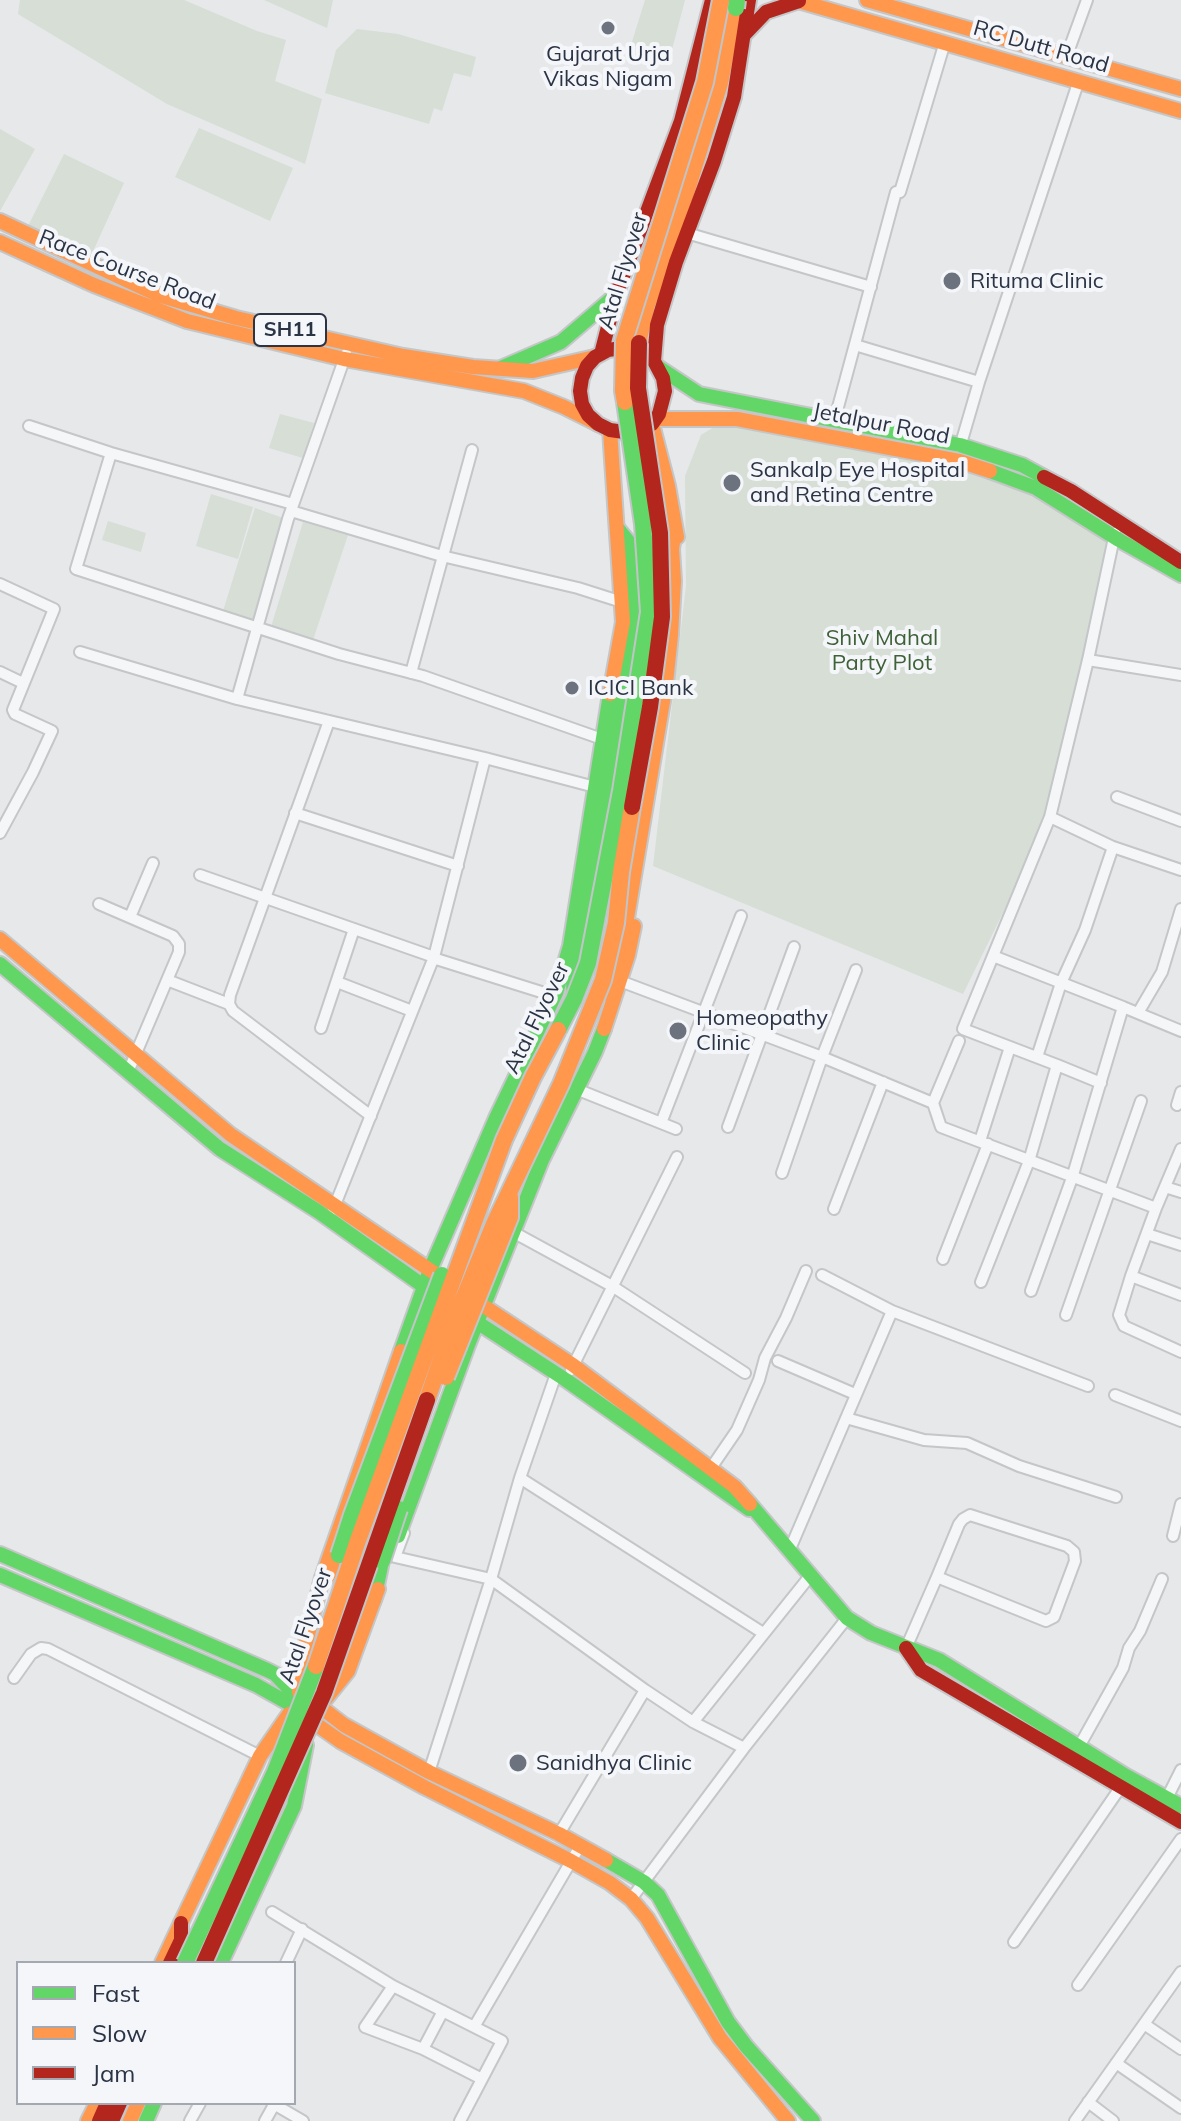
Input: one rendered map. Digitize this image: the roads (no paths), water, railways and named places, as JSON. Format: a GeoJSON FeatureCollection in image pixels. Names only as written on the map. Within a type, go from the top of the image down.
{"type":"FeatureCollection","features":[{"type":"Feature","properties":{"kind":"main road"},"geometry":{"type":"LineString","coordinates":[[712,0],[681,121],[616,295],[598,356],[587,366],[580,391],[588,415],[604,427],[618,529],[623,622],[570,946],[554,996],[496,1118],[427,1278],[335,1538],[320,1586],[293,1701],[296,1722],[301,1724],[317,1714],[348,1671],[513,1232],[542,1160],[595,1052],[620,981],[633,928],[674,667],[681,573],[668,486],[654,421],[665,391],[656,364],[657,325],[734,97],[750,0],[734,0]]}},
{"type":"Feature","properties":{"kind":"main road","name":"Atal Flyover"},"geometry":{"type":"LineString","coordinates":[[186,1961],[293,1728],[504,1140],[574,999],[588,963],[621,791],[649,612],[643,524],[623,391],[624,341],[705,82],[721,0]]}},
{"type":"Feature","properties":{"kind":"main road","name":"Atal Flyover"},"geometry":{"type":"LineString","coordinates":[[205,1961],[324,1693],[457,1314],[494,1224],[561,1084],[603,980],[616,923],[621,872],[662,617],[660,533],[638,388],[639,343],[648,305],[677,226],[717,98],[734,0]]}},
{"type":"Feature","properties":{"kind":"main road"},"geometry":{"type":"LineString","coordinates":[[744,35],[766,12],[797,0]]}},
{"type":"Feature","properties":{"kind":"main road","name":"RC Dutt Road"},"geometry":{"type":"LineString","coordinates":[[797,0],[1181,111]]}},
{"type":"Feature","properties":{"kind":"main road","name":"RC Dutt Road"},"geometry":{"type":"LineString","coordinates":[[875,1],[1181,89]]}},
{"type":"Feature","properties":{"kind":"main road","name":"Race Course Road"},"geometry":{"type":"LineString","coordinates":[[0,221],[158,295],[347,351],[533,371],[598,356]]}},
{"type":"Feature","properties":{"kind":"main road","name":"Race Course Road"},"geometry":{"type":"LineString","coordinates":[[0,242],[94,285],[187,321],[347,351],[524,391],[604,427]]}},
{"type":"Feature","properties":{"kind":"main road"},"geometry":{"type":"LineString","coordinates":[[499,369],[561,342],[616,295]]}},
{"type":"Feature","properties":{"kind":"main road","name":"SH11"},"geometry":{"type":"LineString","coordinates":[[598,356],[608,350],[636,350],[699,394],[740,412]]}},
{"type":"Feature","properties":{"kind":"main road","name":"SH11"},"geometry":{"type":"LineString","coordinates":[[604,427],[624,432],[637,430],[654,421],[740,412]]}},
{"type":"Feature","properties":{"kind":"main road","name":"Jetalpur Road"},"geometry":{"type":"LineString","coordinates":[[740,412],[834,422],[1038,472],[1181,575]]}},
{"type":"Feature","properties":{"kind":"main road","name":"Jetalpur Road"},"geometry":{"type":"LineString","coordinates":[[740,412],[958,453]]}},
{"type":"Feature","properties":{"kind":"main road"},"geometry":{"type":"LineString","coordinates":[[594,1002],[614,978],[624,936],[666,683],[675,528]]}},
{"type":"Feature","properties":{"kind":"main road"},"geometry":{"type":"LineString","coordinates":[[574,999],[573,980],[593,884],[632,635],[632,546],[618,529]]}},
{"type":"Feature","properties":{"kind":"main road","name":"Jetalpur Road"},"geometry":{"type":"LineString","coordinates":[[1116,530],[1181,562]]}},
{"type":"Feature","properties":{"kind":"main road"},"geometry":{"type":"LineString","coordinates":[[0,939],[231,1135],[332,1213],[427,1278],[478,1324],[565,1373],[711,1468],[739,1490],[847,1618],[871,1633],[939,1660],[1075,1753],[1120,1788],[1169,1805]]}},
{"type":"Feature","properties":{"kind":"main road"},"geometry":{"type":"LineString","coordinates":[[0,964],[220,1149],[332,1213]]}},
{"type":"Feature","properties":{"kind":"main road"},"geometry":{"type":"LineString","coordinates":[[320,1586],[334,1568],[450,1254],[473,1200],[485,1190]]}},
{"type":"Feature","properties":{"kind":"main road"},"geometry":{"type":"LineString","coordinates":[[374,1600],[382,1561],[437,1399],[510,1217],[510,1191]]}},
{"type":"Feature","properties":{"kind":"main road"},"geometry":{"type":"LineString","coordinates":[[427,1278],[484,1306],[565,1373],[760,1517]]}},
{"type":"Feature","properties":{"kind":"main road"},"geometry":{"type":"LineString","coordinates":[[0,1554],[275,1674],[293,1701]]}},
{"type":"Feature","properties":{"kind":"main road"},"geometry":{"type":"LineString","coordinates":[[0,1575],[293,1701]]}},
{"type":"Feature","properties":{"kind":"main road"},"geometry":{"type":"LineString","coordinates":[[171,1961],[181,1931],[260,1756],[293,1701],[304,1690],[315,1693],[317,1714],[294,1806],[222,1961]]}},
{"type":"Feature","properties":{"kind":"main road"},"geometry":{"type":"LineString","coordinates":[[317,1714],[559,1834],[644,1882],[658,1895],[728,2022],[813,2121]]}},
{"type":"Feature","properties":{"kind":"main road"},"geometry":{"type":"LineString","coordinates":[[317,1714],[340,1741],[571,1861],[631,1899],[647,1918],[720,2038],[788,2121]]}},
{"type":"Feature","properties":{"kind":"main road"},"geometry":{"type":"LineString","coordinates":[[1075,1753],[1169,1805],[1181,1822]]}},
{"type":"Feature","properties":{"kind":"main road"},"geometry":{"type":"LineString","coordinates":[[163,1961],[181,1931]]}},
{"type":"Feature","properties":{"kind":"street"},"geometry":{"type":"LineString","coordinates":[[1067,55],[1087,0]]}},
{"type":"Feature","properties":{"kind":"street"},"geometry":{"type":"LineString","coordinates":[[834,422],[898,192],[945,42]]}},
{"type":"Feature","properties":{"kind":"street"},"geometry":{"type":"LineString","coordinates":[[958,453],[1079,80]]}},
{"type":"Feature","properties":{"kind":"street"},"geometry":{"type":"LineString","coordinates":[[690,234],[871,287]]}},
{"type":"Feature","properties":{"kind":"street"},"geometry":{"type":"LineString","coordinates":[[855,345],[979,382]]}},
{"type":"Feature","properties":{"kind":"street"},"geometry":{"type":"LineString","coordinates":[[237,699],[292,508],[347,351]]}},
{"type":"Feature","properties":{"kind":"street"},"geometry":{"type":"LineString","coordinates":[[29,426],[442,556],[578,588],[622,602]]}},
{"type":"Feature","properties":{"kind":"street"},"geometry":{"type":"LineString","coordinates":[[411,673],[472,450]]}},
{"type":"Feature","properties":{"kind":"street"},"geometry":{"type":"LineString","coordinates":[[111,453],[76,569],[339,654],[411,673],[602,739]]}},
{"type":"Feature","properties":{"kind":"street"},"geometry":{"type":"LineString","coordinates":[[1101,1083],[963,1029],[1050,817],[1116,530]]}},
{"type":"Feature","properties":{"kind":"street"},"geometry":{"type":"LineString","coordinates":[[0,584],[54,609],[13,704],[15,714],[52,731],[0,833]]}},
{"type":"Feature","properties":{"kind":"street"},"geometry":{"type":"LineString","coordinates":[[80,652],[237,699],[595,787]]}},
{"type":"Feature","properties":{"kind":"street"},"geometry":{"type":"LineString","coordinates":[[1088,660],[1181,675]]}},
{"type":"Feature","properties":{"kind":"street"},"geometry":{"type":"LineString","coordinates":[[0,672],[23,683]]}},
{"type":"Feature","properties":{"kind":"street"},"geometry":{"type":"LineString","coordinates":[[329,721],[229,1004],[233,1011],[371,1116]]}},
{"type":"Feature","properties":{"kind":"street"},"geometry":{"type":"LineString","coordinates":[[332,1213],[433,958],[485,758]]}},
{"type":"Feature","properties":{"kind":"street"},"geometry":{"type":"LineString","coordinates":[[1117,797],[1181,821]]}},
{"type":"Feature","properties":{"kind":"street"},"geometry":{"type":"LineString","coordinates":[[295,813],[458,866]]}},
{"type":"Feature","properties":{"kind":"street"},"geometry":{"type":"LineString","coordinates":[[1050,817],[1113,847],[1181,870]]}},
{"type":"Feature","properties":{"kind":"street"},"geometry":{"type":"LineString","coordinates":[[1037,1057],[1061,983],[1085,930],[1113,847]]}},
{"type":"Feature","properties":{"kind":"street"},"geometry":{"type":"LineString","coordinates":[[130,917],[153,863]]}},
{"type":"Feature","properties":{"kind":"street"},"geometry":{"type":"LineString","coordinates":[[200,875],[433,958],[554,996]]}},
{"type":"Feature","properties":{"kind":"street"},"geometry":{"type":"LineString","coordinates":[[99,904],[177,939],[179,952],[128,1072]]}},
{"type":"Feature","properties":{"kind":"street"},"geometry":{"type":"LineString","coordinates":[[1138,1013],[1162,972],[1181,909]]}},
{"type":"Feature","properties":{"kind":"street"},"geometry":{"type":"LineString","coordinates":[[661,1123],[741,916]]}},
{"type":"Feature","properties":{"kind":"street"},"geometry":{"type":"LineString","coordinates":[[321,1028],[354,929]]}},
{"type":"Feature","properties":{"kind":"street"},"geometry":{"type":"LineString","coordinates":[[728,1127],[794,947]]}},
{"type":"Feature","properties":{"kind":"street"},"geometry":{"type":"LineString","coordinates":[[993,956],[1181,1031]]}},
{"type":"Feature","properties":{"kind":"street"},"geometry":{"type":"LineString","coordinates":[[782,1173],[856,970]]}},
{"type":"Feature","properties":{"kind":"street"},"geometry":{"type":"LineString","coordinates":[[167,980],[229,1004]]}},
{"type":"Feature","properties":{"kind":"street"},"geometry":{"type":"LineString","coordinates":[[620,981],[822,1057],[933,1103]]}},
{"type":"Feature","properties":{"kind":"street"},"geometry":{"type":"LineString","coordinates":[[337,982],[412,1011]]}},
{"type":"Feature","properties":{"kind":"street"},"geometry":{"type":"LineString","coordinates":[[1031,1291],[1072,1178],[1123,1007]]}},
{"type":"Feature","properties":{"kind":"street"},"geometry":{"type":"LineString","coordinates":[[959,1041],[933,1103],[941,1127],[1156,1208]]}},
{"type":"Feature","properties":{"kind":"street"},"geometry":{"type":"LineString","coordinates":[[943,1259],[984,1143],[1010,1047]]}},
{"type":"Feature","properties":{"kind":"street"},"geometry":{"type":"LineString","coordinates":[[981,1282],[1029,1161],[1057,1065]]}},
{"type":"Feature","properties":{"kind":"street"},"geometry":{"type":"LineString","coordinates":[[834,1209],[883,1082]]}},
{"type":"Feature","properties":{"kind":"street"},"geometry":{"type":"LineString","coordinates":[[576,1089],[676,1129]]}},
{"type":"Feature","properties":{"kind":"street"},"geometry":{"type":"LineString","coordinates":[[1177,1105],[1181,1092]]}},
{"type":"Feature","properties":{"kind":"street"},"geometry":{"type":"LineString","coordinates":[[1066,1315],[1141,1101]]}},
{"type":"Feature","properties":{"kind":"street"},"geometry":{"type":"LineString","coordinates":[[1181,1149],[1156,1208],[1120,1311],[1124,1326],[1181,1352]]}},
{"type":"Feature","properties":{"kind":"street"},"geometry":{"type":"LineString","coordinates":[[429,1772],[520,1478],[565,1373],[677,1157]]}},
{"type":"Feature","properties":{"kind":"street"},"geometry":{"type":"LineString","coordinates":[[1165,1187],[1181,1192]]}},
{"type":"Feature","properties":{"kind":"street"},"geometry":{"type":"LineString","coordinates":[[513,1232],[612,1286],[745,1373]]}},
{"type":"Feature","properties":{"kind":"street"},"geometry":{"type":"LineString","coordinates":[[1147,1234],[1181,1245]]}},
{"type":"Feature","properties":{"kind":"street"},"geometry":{"type":"LineString","coordinates":[[711,1468],[737,1430],[765,1358],[806,1271]]}},
{"type":"Feature","properties":{"kind":"street"},"geometry":{"type":"LineString","coordinates":[[822,1275],[892,1311],[1088,1386]]}},
{"type":"Feature","properties":{"kind":"street"},"geometry":{"type":"LineString","coordinates":[[1131,1276],[1181,1295]]}},
{"type":"Feature","properties":{"kind":"street"},"geometry":{"type":"LineString","coordinates":[[790,1549],[892,1311]]}},
{"type":"Feature","properties":{"kind":"street"},"geometry":{"type":"LineString","coordinates":[[478,1324],[395,1557],[491,1579],[645,1690],[693,1722],[744,1748]]}},
{"type":"Feature","properties":{"kind":"street"},"geometry":{"type":"LineString","coordinates":[[778,1361],[855,1394]]}},
{"type":"Feature","properties":{"kind":"street"},"geometry":{"type":"LineString","coordinates":[[1115,1395],[1181,1421]]}},
{"type":"Feature","properties":{"kind":"street"},"geometry":{"type":"LineString","coordinates":[[846,1418],[924,1440],[967,1443],[1019,1466],[1116,1497]]}},
{"type":"Feature","properties":{"kind":"street"},"geometry":{"type":"LineString","coordinates":[[520,1478],[763,1633]]}},
{"type":"Feature","properties":{"kind":"street"},"geometry":{"type":"LineString","coordinates":[[1173,1536],[1181,1504]]}},
{"type":"Feature","properties":{"kind":"street"},"geometry":{"type":"LineString","coordinates":[[906,1648],[959,1524],[970,1515],[1067,1546],[1074,1552],[1075,1561],[1054,1617],[1046,1621],[937,1577]]}},
{"type":"Feature","properties":{"kind":"street"},"geometry":{"type":"LineString","coordinates":[[693,1722],[810,1576]]}},
{"type":"Feature","properties":{"kind":"street"},"geometry":{"type":"LineString","coordinates":[[1075,1753],[1123,1668],[1129,1648],[1140,1631],[1162,1579]]}},
{"type":"Feature","properties":{"kind":"street"},"geometry":{"type":"LineString","coordinates":[[631,1899],[744,1748],[847,1618]]}},
{"type":"Feature","properties":{"kind":"street"},"geometry":{"type":"LineString","coordinates":[[14,1678],[31,1654],[41,1648],[48,1649],[260,1756]]}},
{"type":"Feature","properties":{"kind":"street"},"geometry":{"type":"LineString","coordinates":[[559,1834],[645,1690]]}},
{"type":"Feature","properties":{"kind":"street"},"geometry":{"type":"LineString","coordinates":[[1169,1805],[1181,1770]]}},
{"type":"Feature","properties":{"kind":"street"},"geometry":{"type":"LineString","coordinates":[[1014,1942],[1120,1788]]}},
{"type":"Feature","properties":{"kind":"street"},"geometry":{"type":"LineString","coordinates":[[1078,1985],[1181,1839]]}},
{"type":"Feature","properties":{"kind":"street"},"geometry":{"type":"LineString","coordinates":[[474,2027],[580,1846]]}},
{"type":"Feature","properties":{"kind":"street"},"geometry":{"type":"LineString","coordinates":[[272,1912],[393,1986],[502,2041],[460,2121]]}},
{"type":"Feature","properties":{"kind":"street"},"geometry":{"type":"LineString","coordinates":[[287,1961],[302,1929]]}},
{"type":"Feature","properties":{"kind":"street"},"geometry":{"type":"LineString","coordinates":[[1075,2121],[1179,1979]]}},
{"type":"Feature","properties":{"kind":"street"},"geometry":{"type":"LineString","coordinates":[[393,1986],[365,2027],[423,2049],[482,2079]]}},
{"type":"Feature","properties":{"kind":"street"},"geometry":{"type":"LineString","coordinates":[[423,2049],[443,2011]]}},
{"type":"Feature","properties":{"kind":"street"},"geometry":{"type":"LineString","coordinates":[[1144,2024],[1181,2049]]}},
{"type":"Feature","properties":{"kind":"street"},"geometry":{"type":"LineString","coordinates":[[1116,2063],[1181,2108]]}},
{"type":"Feature","properties":{"kind":"street"},"geometry":{"type":"LineString","coordinates":[[1088,2102],[1113,2121]]}},
{"type":"Feature","properties":{"kind":"street"},"geometry":{"type":"LineString","coordinates":[[275,2105],[303,2121]]}},
{"type":"Feature","properties":{"kind":"place","name":"Gujarat Urja Vikas Nigam"},"geometry":{"type":"Point","coordinates":[608,28]}},
{"type":"Feature","properties":{"kind":"place","name":"Rituma Clinic"},"geometry":{"type":"Point","coordinates":[952,281]}},
{"type":"Feature","properties":{"kind":"place","name":"Sankalp Eye Hospital and Retina Centre"},"geometry":{"type":"Point","coordinates":[732,483]}},
{"type":"Feature","properties":{"kind":"place","name":"ICICI Bank"},"geometry":{"type":"Point","coordinates":[572,688]}},
{"type":"Feature","properties":{"kind":"place","name":"Homeopathy Clinic"},"geometry":{"type":"Point","coordinates":[678,1031]}},
{"type":"Feature","properties":{"kind":"place","name":"Sanidhya Clinic"},"geometry":{"type":"Point","coordinates":[518,1763]}},
{"type":"Feature","properties":{"kind":"park label","name":"Shiv Mahal Party Plot"},"geometry":{"type":"Point","coordinates":[882,650]}}]}
